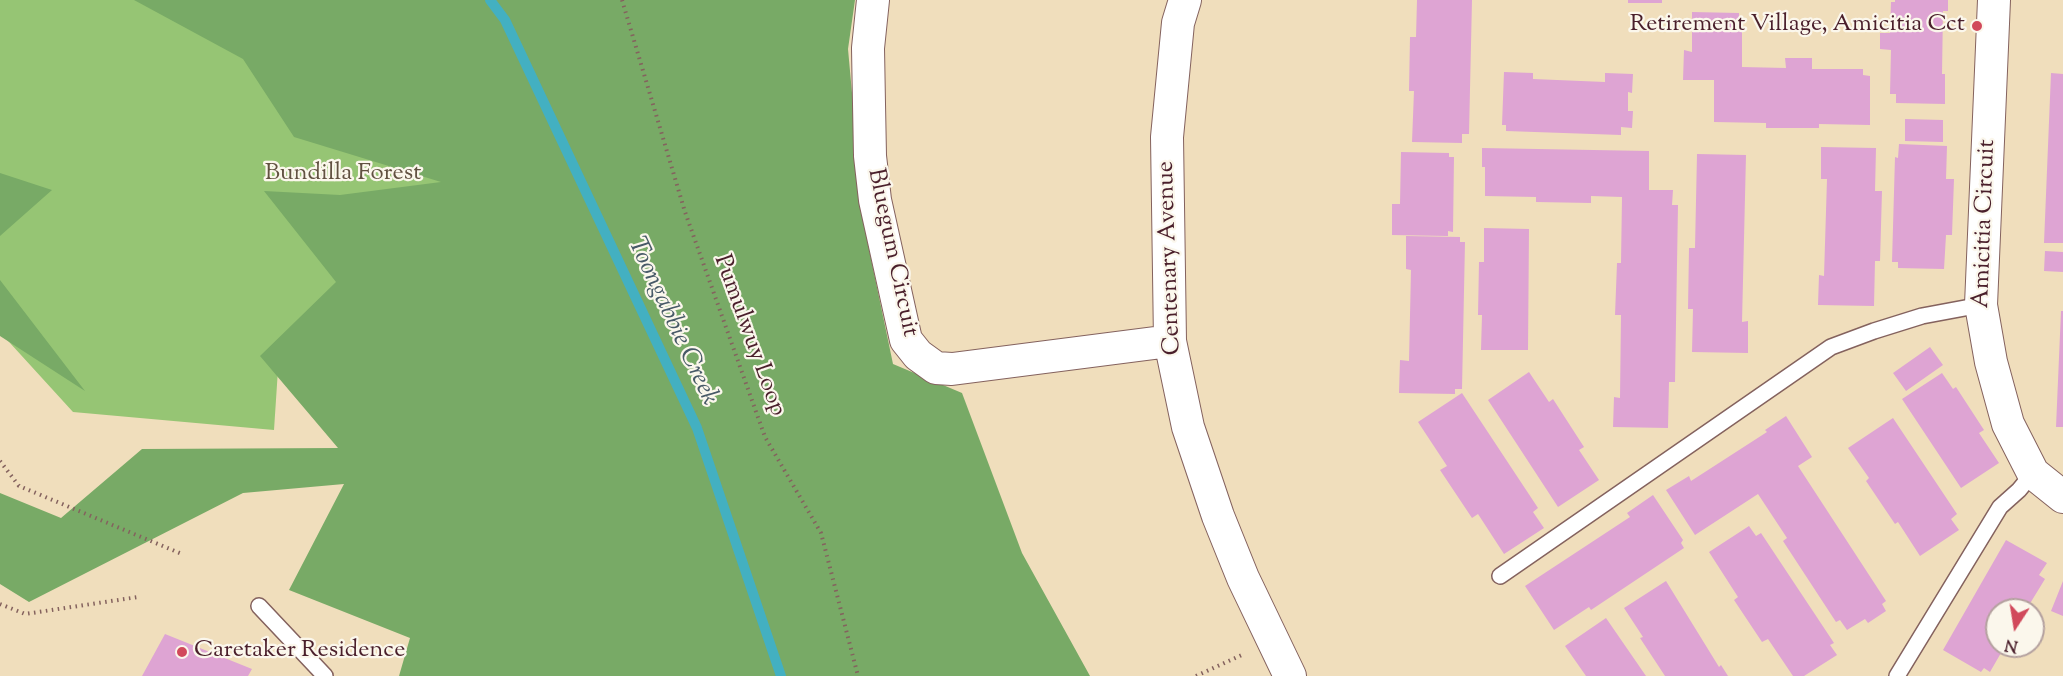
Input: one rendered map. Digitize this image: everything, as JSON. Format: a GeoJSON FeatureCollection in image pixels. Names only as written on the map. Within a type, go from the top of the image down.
{"type":"FeatureCollection","features":[{"type":"Feature","properties":{"kind":"street","name":"Bluegum Circuit"},"geometry":{"type":"LineString","coordinates":[[873,0],[868,48],[870,156],[875,200],[906,339],[918,355],[936,368],[952,369],[1170,341]]}},
{"type":"Feature","properties":{"kind":"street","name":"Centenary Avenue"},"geometry":{"type":"LineString","coordinates":[[1185,0],[1178,23],[1167,137],[1170,341],[1188,427],[1218,516],[1243,578],[1290,676]]}},
{"type":"Feature","properties":{"kind":"street","name":"Amicitia Circuit"},"geometry":{"type":"LineString","coordinates":[[1994,0],[1981,305],[1991,362],[2008,424],[2033,473],[2063,497]]}},
{"type":"Feature","properties":{"kind":"lane"},"geometry":{"type":"LineString","coordinates":[[1500,576],[1831,347],[1922,316],[1981,305]]}},
{"type":"Feature","properties":{"kind":"lane"},"geometry":{"type":"LineString","coordinates":[[1897,676],[2000,507],[2033,473]]}},
{"type":"Feature","properties":{"kind":"lane"},"geometry":{"type":"LineString","coordinates":[[260,606],[325,676]]}},
{"type":"Feature","properties":{"kind":"path","name":"Pumulwuy Loop"},"geometry":{"type":"LineString","coordinates":[[622,0],[685,212],[765,437],[821,533],[858,676]]}},
{"type":"Feature","properties":{"kind":"path"},"geometry":{"type":"LineString","coordinates":[[0,461],[19,486],[182,554]]}},
{"type":"Feature","properties":{"kind":"path"},"geometry":{"type":"LineString","coordinates":[[0,604],[25,614],[138,597]]}},
{"type":"Feature","properties":{"kind":"path"},"geometry":{"type":"LineString","coordinates":[[1196,676],[1272,641]]}},
{"type":"Feature","properties":{"kind":"green space","name":"Bundilla Forest"},"geometry":{"type":"Polygon","coordinates":[[[0,0],[518,0],[576,97],[280,339],[274,430],[73,412],[0,332],[0,0]]]}},
{"type":"Feature","properties":{"kind":"green space"},"geometry":{"type":"Polygon","coordinates":[[[134,0],[855,0],[848,49],[864,225],[893,364],[962,393],[1022,553],[1090,676],[399,676],[410,638],[289,590],[344,484],[243,493],[29,602],[0,584],[0,493],[61,518],[142,449],[338,448],[260,356],[336,282],[264,191],[340,195],[441,182],[294,137],[243,59],[134,0]]]}},
{"type":"Feature","properties":{"kind":"green space"},"geometry":{"type":"Polygon","coordinates":[[[0,173],[52,190],[0,236],[0,173]]]}},
{"type":"Feature","properties":{"kind":"green space"},"geometry":{"type":"Polygon","coordinates":[[[0,280],[85,391],[0,336],[0,280]]]}},
{"type":"Feature","properties":{"kind":"building"},"geometry":{"type":"Polygon","coordinates":[[[1417,0],[1472,0],[1469,134],[1462,134],[1462,143],[1412,142],[1414,91],[1409,91],[1410,37],[1416,37],[1417,0]]]}},
{"type":"Feature","properties":{"kind":"building"},"geometry":{"type":"Polygon","coordinates":[[[1628,0],[1662,0],[1662,3],[1628,3],[1628,0]]]}},
{"type":"Feature","properties":{"kind":"building"},"geometry":{"type":"Polygon","coordinates":[[[1895,0],[1948,0],[1948,11],[1943,11],[1942,74],[1945,74],[1945,104],[1896,103],[1896,94],[1890,94],[1891,50],[1880,49],[1880,33],[1890,33],[1891,2],[1895,0]]]}},
{"type":"Feature","properties":{"kind":"building"},"geometry":{"type":"Polygon","coordinates":[[[1692,12],[1739,13],[1739,28],[1742,29],[1742,67],[1786,68],[1785,58],[1812,58],[1812,69],[1863,69],[1863,75],[1870,76],[1870,125],[1819,124],[1819,128],[1766,128],[1766,123],[1714,122],[1714,80],[1683,80],[1684,50],[1692,52],[1692,12]]]}},
{"type":"Feature","properties":{"kind":"building"},"geometry":{"type":"Polygon","coordinates":[[[1504,72],[1533,73],[1533,79],[1605,82],[1605,73],[1633,74],[1632,93],[1628,92],[1628,111],[1633,111],[1632,128],[1621,127],[1621,135],[1506,131],[1506,125],[1502,125],[1504,72]]]}},
{"type":"Feature","properties":{"kind":"building"},"geometry":{"type":"Polygon","coordinates":[[[2051,73],[2063,74],[2063,243],[2044,243],[2051,73]]]}},
{"type":"Feature","properties":{"kind":"building"},"geometry":{"type":"Polygon","coordinates":[[[1905,119],[1943,120],[1943,142],[1905,141],[1905,119]]]}},
{"type":"Feature","properties":{"kind":"building"},"geometry":{"type":"Polygon","coordinates":[[[1899,144],[1947,146],[1946,179],[1954,179],[1952,235],[1946,235],[1944,269],[1898,268],[1898,262],[1892,262],[1895,157],[1898,158],[1899,144]]]}},
{"type":"Feature","properties":{"kind":"building"},"geometry":{"type":"Polygon","coordinates":[[[1821,147],[1876,148],[1875,191],[1882,191],[1880,261],[1875,261],[1874,306],[1818,305],[1819,275],[1824,276],[1827,179],[1821,179],[1821,147]]]}},
{"type":"Feature","properties":{"kind":"building"},"geometry":{"type":"Polygon","coordinates":[[[1482,148],[1649,151],[1649,190],[1673,190],[1672,205],[1678,205],[1675,382],[1669,382],[1668,428],[1613,427],[1614,397],[1620,398],[1621,315],[1615,315],[1617,263],[1621,263],[1622,197],[1591,196],[1591,203],[1536,202],[1536,197],[1485,196],[1485,167],[1482,167],[1482,148]]]}},
{"type":"Feature","properties":{"kind":"building"},"geometry":{"type":"Polygon","coordinates":[[[1401,152],[1449,153],[1449,157],[1454,157],[1453,232],[1448,231],[1448,236],[1392,235],[1392,204],[1400,204],[1401,152]]]}},
{"type":"Feature","properties":{"kind":"building"},"geometry":{"type":"Polygon","coordinates":[[[1697,154],[1746,155],[1742,322],[1748,321],[1748,353],[1692,352],[1693,309],[1688,309],[1689,248],[1695,248],[1697,154]]]}},
{"type":"Feature","properties":{"kind":"building"},"geometry":{"type":"Polygon","coordinates":[[[1484,228],[1529,229],[1528,350],[1481,350],[1482,315],[1478,315],[1479,262],[1484,262],[1484,228]]]}},
{"type":"Feature","properties":{"kind":"building"},"geometry":{"type":"Polygon","coordinates":[[[1406,236],[1460,237],[1460,242],[1465,242],[1462,389],[1455,389],[1455,394],[1399,393],[1400,360],[1409,361],[1411,270],[1406,269],[1406,236]]]}},
{"type":"Feature","properties":{"kind":"building"},"geometry":{"type":"Polygon","coordinates":[[[2045,251],[2063,252],[2063,272],[2044,271],[2045,251]]]}},
{"type":"Feature","properties":{"kind":"building"},"geometry":{"type":"Polygon","coordinates":[[[2061,311],[2063,311],[2063,427],[2056,427],[2061,311]]]}},
{"type":"Feature","properties":{"kind":"building"},"geometry":{"type":"Polygon","coordinates":[[[1930,347],[1943,365],[1906,391],[1893,373],[1930,347]]]}},
{"type":"Feature","properties":{"kind":"building"},"geometry":{"type":"Polygon","coordinates":[[[1529,372],[1549,402],[1553,399],[1584,447],[1579,450],[1599,480],[1558,507],[1488,400],[1529,372]]]}},
{"type":"Feature","properties":{"kind":"building"},"geometry":{"type":"Polygon","coordinates":[[[1942,373],[1953,389],[1956,387],[1984,430],[1979,433],[1999,463],[1961,488],[1902,399],[1942,373]]]}},
{"type":"Feature","properties":{"kind":"building"},"geometry":{"type":"Polygon","coordinates":[[[1462,393],[1538,508],[1533,512],[1544,528],[1504,554],[1478,514],[1472,518],[1440,470],[1447,466],[1418,422],[1462,393]]]}},
{"type":"Feature","properties":{"kind":"building"},"geometry":{"type":"Polygon","coordinates":[[[1786,416],[1812,457],[1798,466],[1886,601],[1882,604],[1886,611],[1868,623],[1865,619],[1847,630],[1840,620],[1836,622],[1783,541],[1787,538],[1758,494],[1695,535],[1666,490],[1689,476],[1691,481],[1767,432],[1765,430],[1786,416]]]}},
{"type":"Feature","properties":{"kind":"building"},"geometry":{"type":"Polygon","coordinates":[[[1893,418],[1957,514],[1951,519],[1959,530],[1920,556],[1898,522],[1895,524],[1866,481],[1869,478],[1848,448],[1893,418]]]}},
{"type":"Feature","properties":{"kind":"building"},"geometry":{"type":"Polygon","coordinates":[[[1653,495],[1683,540],[1681,543],[1684,548],[1591,610],[1589,607],[1554,630],[1525,586],[1630,517],[1627,513],[1653,495]]]}},
{"type":"Feature","properties":{"kind":"building"},"geometry":{"type":"Polygon","coordinates":[[[1749,526],[1756,536],[1761,533],[1834,643],[1830,645],[1837,655],[1804,676],[1793,676],[1768,639],[1762,642],[1734,600],[1738,597],[1709,552],[1749,526]]]}},
{"type":"Feature","properties":{"kind":"building"},"geometry":{"type":"Polygon","coordinates":[[[2006,540],[2047,563],[2039,575],[2045,579],[2033,598],[1985,598],[1985,658],[1998,658],[1990,672],[1984,668],[1981,672],[1943,650],[2006,540]]]}},
{"type":"Feature","properties":{"kind":"building"},"geometry":{"type":"Polygon","coordinates":[[[1666,581],[1719,667],[1721,665],[1728,676],[1665,676],[1640,638],[1643,637],[1624,608],[1666,581]]]}},
{"type":"Feature","properties":{"kind":"building"},"geometry":{"type":"Polygon","coordinates":[[[2063,581],[2063,616],[2051,611],[2063,581]]]}},
{"type":"Feature","properties":{"kind":"building"},"geometry":{"type":"Polygon","coordinates":[[[1606,618],[1646,676],[1586,676],[1565,646],[1606,618]]]}},
{"type":"Feature","properties":{"kind":"building","name":"Caretaker Residence"},"geometry":{"type":"Polygon","coordinates":[[[165,634],[252,669],[248,676],[142,676],[165,634]]]}},
{"type":"Feature","properties":{"kind":"waterway","name":"Toongabbie Creek"},"geometry":{"type":"LineString","coordinates":[[490,0],[505,20],[697,428],[781,676]]}},
{"type":"Feature","properties":{"kind":"place","name":"Retirement Village, Amicitia Cct"},"geometry":{"type":"Point","coordinates":[1977,26]}},
{"type":"Feature","properties":{"kind":"place","name":"Caretaker Residence"},"geometry":{"type":"Point","coordinates":[182,652]}}]}
